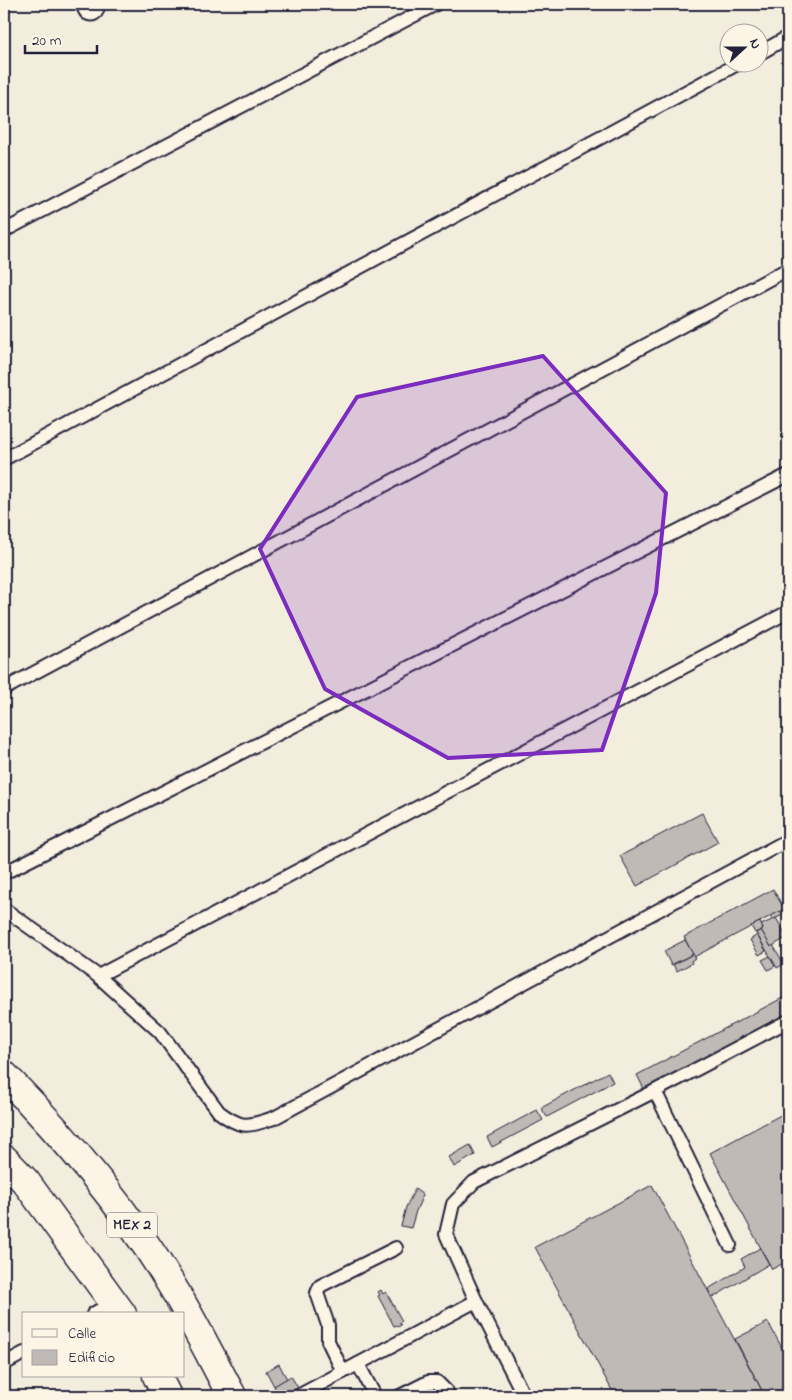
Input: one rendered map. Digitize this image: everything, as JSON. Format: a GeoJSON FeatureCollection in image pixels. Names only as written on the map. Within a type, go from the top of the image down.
{"type":"FeatureCollection","features":[{"type":"Feature","properties":{"kind":"main road","name":"MEX 2"},"geometry":{"type":"LineString","coordinates":[[4,1076],[39,1111],[83,1160],[126,1215],[172,1285],[232,1396]]}},
{"type":"Feature","properties":{"kind":"main road"},"geometry":{"type":"LineString","coordinates":[[4,1159],[26,1182],[110,1310]]}},
{"type":"Feature","properties":{"kind":"main road"},"geometry":{"type":"LineString","coordinates":[[158,1378],[167,1396]]}},
{"type":"Feature","properties":{"kind":"lane"},"geometry":{"type":"LineString","coordinates":[[4,231],[436,4]]}},
{"type":"Feature","properties":{"kind":"lane"},"geometry":{"type":"LineString","coordinates":[[770,47],[788,37]]}},
{"type":"Feature","properties":{"kind":"lane"},"geometry":{"type":"LineString","coordinates":[[4,459],[723,72]]}},
{"type":"Feature","properties":{"kind":"lane"},"geometry":{"type":"LineString","coordinates":[[4,690],[788,269]]}},
{"type":"Feature","properties":{"kind":"lane"},"geometry":{"type":"LineString","coordinates":[[4,873],[788,475]]}},
{"type":"Feature","properties":{"kind":"lane"},"geometry":{"type":"LineString","coordinates":[[98,976],[788,612]]}},
{"type":"Feature","properties":{"kind":"lane"},"geometry":{"type":"LineString","coordinates":[[4,909],[98,976],[160,1032],[220,1112],[232,1122],[247,1126],[274,1118],[788,840]]}},
{"type":"Feature","properties":{"kind":"lane"},"geometry":{"type":"LineString","coordinates":[[524,1396],[476,1301],[446,1234],[453,1204],[474,1182],[655,1091],[788,1020]]}},
{"type":"Feature","properties":{"kind":"lane"},"geometry":{"type":"LineString","coordinates":[[655,1091],[730,1245]]}},
{"type":"Feature","properties":{"kind":"lane"},"geometry":{"type":"LineString","coordinates":[[343,1372],[328,1341],[328,1325],[317,1293],[320,1286],[396,1248]]}},
{"type":"Feature","properties":{"kind":"lane"},"geometry":{"type":"LineString","coordinates":[[298,1396],[476,1301]]}},
{"type":"Feature","properties":{"kind":"lane"},"geometry":{"type":"LineString","coordinates":[[4,1364],[22,1354]]}},
{"type":"Feature","properties":{"kind":"lane"},"geometry":{"type":"LineString","coordinates":[[358,1364],[375,1396]]}},
{"type":"Feature","properties":{"kind":"lane"},"geometry":{"type":"LineString","coordinates":[[400,1396],[428,1382],[437,1382],[449,1396]]}},
{"type":"Feature","properties":{"kind":"highlighted area"},"geometry":{"type":"Polygon","coordinates":[[[543,356],[666,493],[656,593],[602,750],[448,758],[325,689],[260,549],[357,397],[543,356]]]}},
{"type":"Feature","properties":{"kind":"building"},"geometry":{"type":"Polygon","coordinates":[[[702,813],[718,842],[637,886],[620,856],[702,813]]]}},
{"type":"Feature","properties":{"kind":"building"},"geometry":{"type":"Polygon","coordinates":[[[773,889],[784,909],[694,957],[684,937],[773,889]]]}},
{"type":"Feature","properties":{"kind":"building"},"geometry":{"type":"Polygon","coordinates":[[[783,910],[785,914],[772,920],[770,916],[783,910]]]}},
{"type":"Feature","properties":{"kind":"building"},"geometry":{"type":"Polygon","coordinates":[[[776,918],[787,937],[771,947],[761,930],[763,929],[761,925],[776,918]]]}},
{"type":"Feature","properties":{"kind":"building"},"geometry":{"type":"Polygon","coordinates":[[[760,922],[763,929],[755,933],[751,926],[760,922]]]}},
{"type":"Feature","properties":{"kind":"building"},"geometry":{"type":"Polygon","coordinates":[[[761,930],[771,947],[773,945],[784,964],[777,968],[756,933],[761,930]]]}},
{"type":"Feature","properties":{"kind":"building"},"geometry":{"type":"Polygon","coordinates":[[[757,935],[766,951],[759,955],[750,940],[757,935]]]}},
{"type":"Feature","properties":{"kind":"building"},"geometry":{"type":"Polygon","coordinates":[[[685,940],[693,954],[671,965],[664,951],[685,940]]]}},
{"type":"Feature","properties":{"kind":"building"},"geometry":{"type":"Polygon","coordinates":[[[693,954],[695,958],[691,961],[692,963],[677,971],[673,965],[693,954]]]}},
{"type":"Feature","properties":{"kind":"building"},"geometry":{"type":"Polygon","coordinates":[[[770,956],[775,966],[768,970],[762,960],[770,956]]]}},
{"type":"Feature","properties":{"kind":"building"},"geometry":{"type":"Polygon","coordinates":[[[788,995],[788,1018],[646,1093],[637,1075],[788,995]]]}},
{"type":"Feature","properties":{"kind":"building"},"geometry":{"type":"Polygon","coordinates":[[[608,1072],[613,1082],[547,1117],[541,1108],[608,1072]]]}},
{"type":"Feature","properties":{"kind":"building"},"geometry":{"type":"Polygon","coordinates":[[[537,1110],[543,1120],[492,1147],[487,1137],[537,1110]]]}},
{"type":"Feature","properties":{"kind":"building"},"geometry":{"type":"Polygon","coordinates":[[[788,1111],[788,1261],[772,1269],[710,1153],[788,1111]]]}},
{"type":"Feature","properties":{"kind":"building"},"geometry":{"type":"Polygon","coordinates":[[[470,1145],[475,1155],[454,1167],[449,1157],[470,1145]]]}},
{"type":"Feature","properties":{"kind":"building"},"geometry":{"type":"Polygon","coordinates":[[[652,1185],[765,1396],[615,1396],[535,1247],[652,1185]]]}},
{"type":"Feature","properties":{"kind":"building"},"geometry":{"type":"Polygon","coordinates":[[[415,1189],[423,1195],[411,1228],[401,1226],[406,1207],[415,1189]]]}},
{"type":"Feature","properties":{"kind":"building"},"geometry":{"type":"Polygon","coordinates":[[[760,1248],[769,1264],[712,1298],[708,1289],[745,1267],[741,1259],[760,1248]]]}},
{"type":"Feature","properties":{"kind":"building"},"geometry":{"type":"Polygon","coordinates":[[[381,1290],[383,1294],[386,1292],[402,1321],[398,1327],[397,1325],[394,1326],[378,1296],[380,1295],[378,1292],[381,1290]]]}},
{"type":"Feature","properties":{"kind":"building"},"geometry":{"type":"Polygon","coordinates":[[[768,1322],[788,1359],[788,1396],[765,1396],[735,1339],[768,1322]]]}},
{"type":"Feature","properties":{"kind":"building"},"geometry":{"type":"Polygon","coordinates":[[[279,1364],[287,1379],[274,1386],[266,1371],[279,1364]]]}},
{"type":"Feature","properties":{"kind":"building"},"geometry":{"type":"Polygon","coordinates":[[[291,1376],[298,1388],[283,1396],[279,1396],[274,1386],[291,1376]]]}}]}
